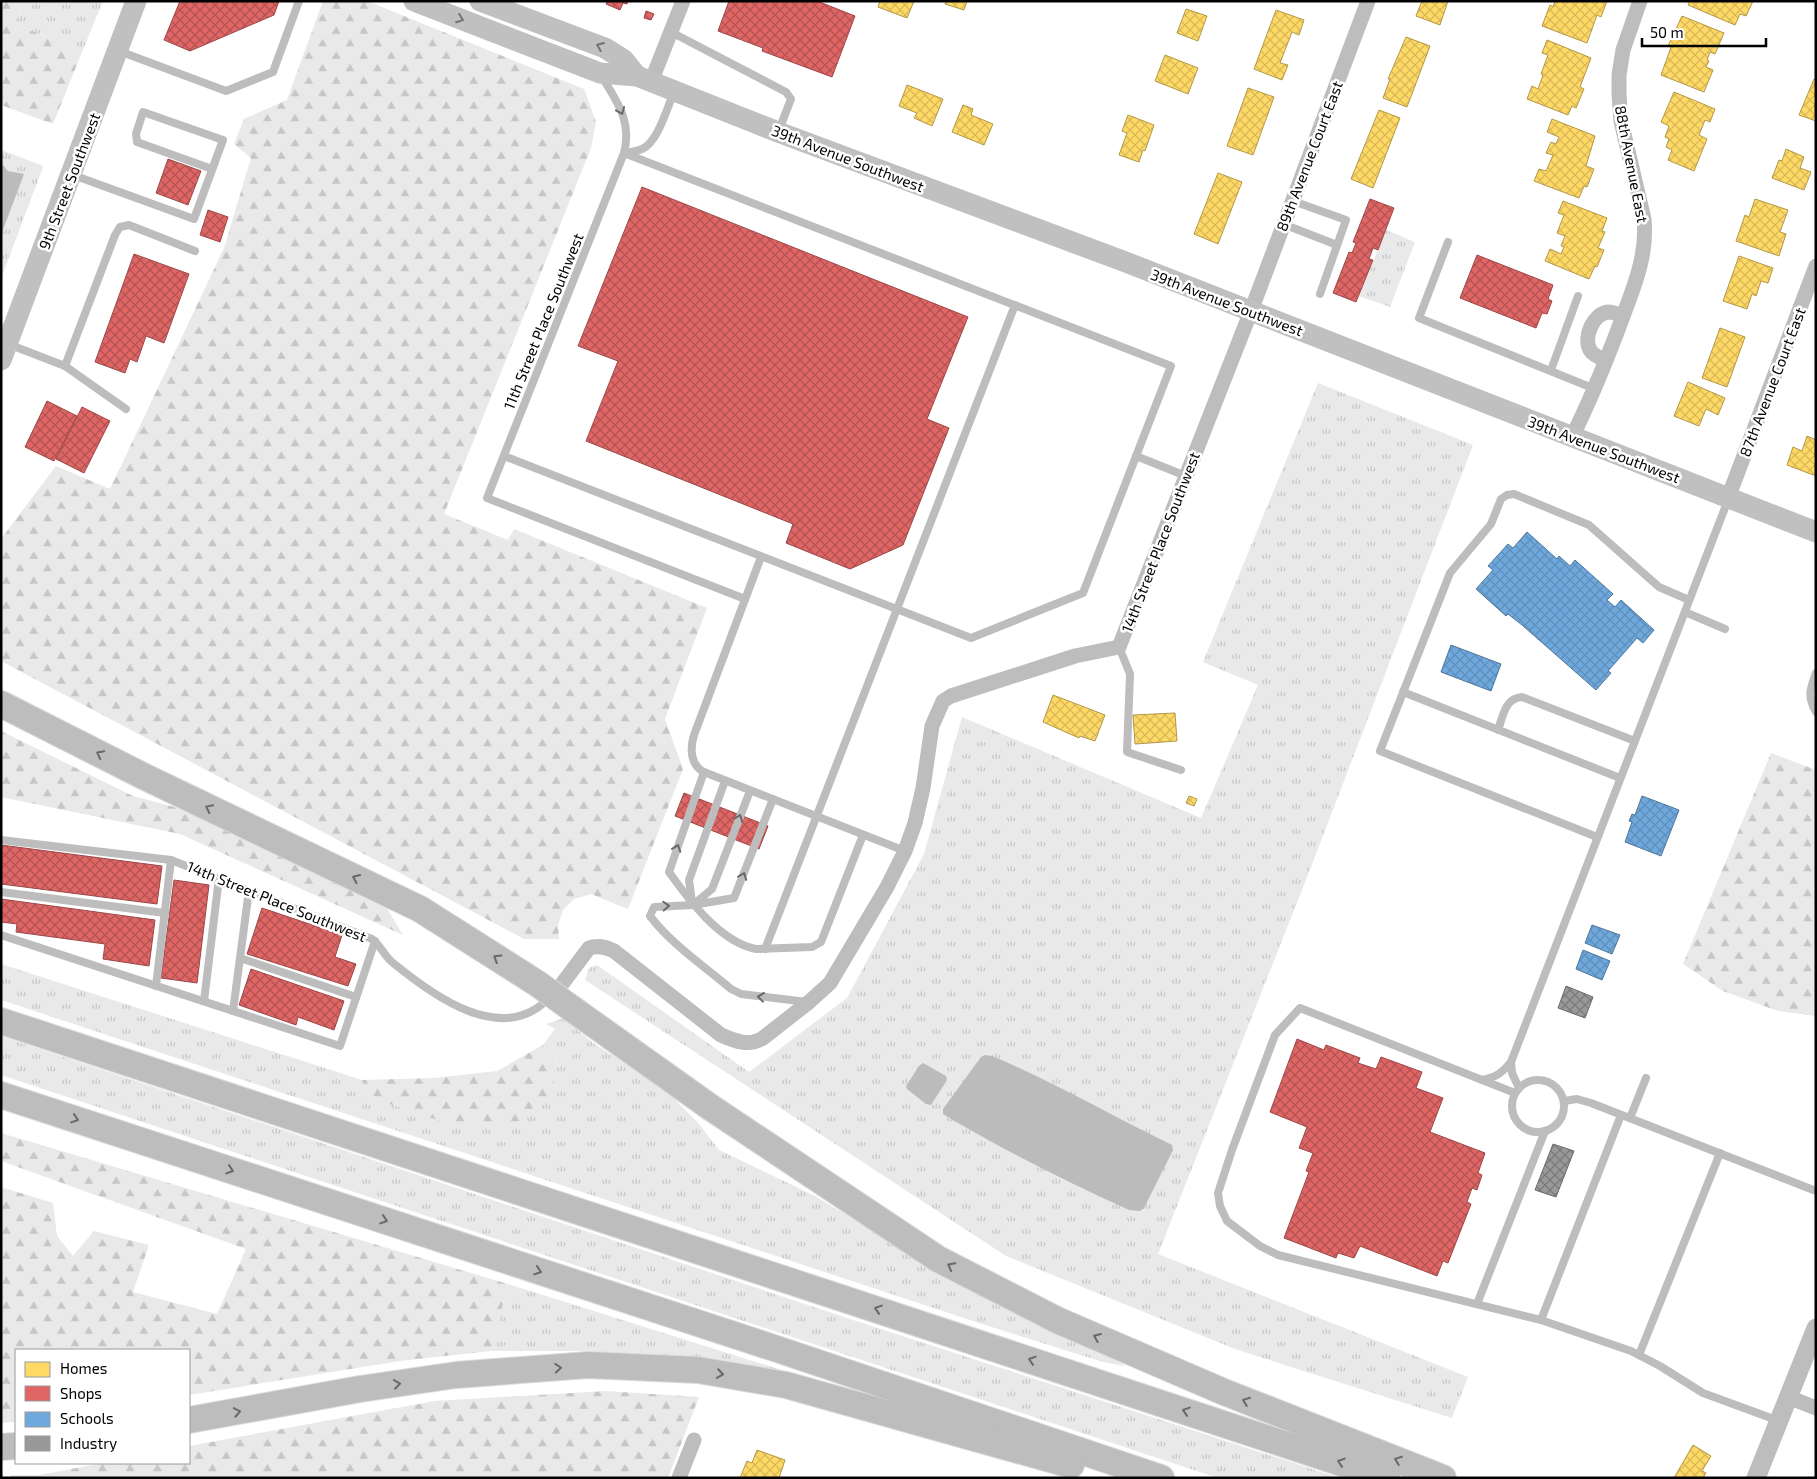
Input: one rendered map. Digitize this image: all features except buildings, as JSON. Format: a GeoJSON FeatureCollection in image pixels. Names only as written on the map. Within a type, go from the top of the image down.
{"type":"FeatureCollection","features":[{"type":"Feature","properties":{"kind":"highway"},"geometry":{"type":"LineString","coordinates":[[1,704],[152,780],[420,909],[550,984],[571,1008],[733,1122],[938,1259],[1057,1320],[1215,1388],[1443,1478]]}},
{"type":"Feature","properties":{"kind":"highway"},"geometry":{"type":"LineString","coordinates":[[1,1021],[1387,1478]]}},
{"type":"Feature","properties":{"kind":"highway"},"geometry":{"type":"LineString","coordinates":[[1,1095],[762,1344],[1161,1478]]}},
{"type":"Feature","properties":{"kind":"highway"},"geometry":{"type":"LineString","coordinates":[[190,1420],[360,1389],[456,1376],[588,1365],[698,1370],[786,1385],[1114,1478]]}},
{"type":"Feature","properties":{"kind":"highway"},"geometry":{"type":"LineString","coordinates":[[1,1447],[15,1446]]}},
{"type":"Feature","properties":{"kind":"main road","name":"9th Street Southwest"},"geometry":{"type":"LineString","coordinates":[[4,352],[136,1]]}},
{"type":"Feature","properties":{"kind":"main road","name":"39th Avenue Southwest"},"geometry":{"type":"LineString","coordinates":[[414,1],[600,73],[644,79],[778,132],[1123,261],[1816,532]]}},
{"type":"Feature","properties":{"kind":"main road","name":"39th Avenue Southwest"},"geometry":{"type":"LineString","coordinates":[[480,1],[511,10],[605,48],[624,60],[644,79]]}},
{"type":"Feature","properties":{"kind":"street"},"geometry":{"type":"LineString","coordinates":[[644,79],[671,32],[683,1]]}},
{"type":"Feature","properties":{"kind":"street","name":"89th Avenue Court East"},"geometry":{"type":"LineString","coordinates":[[1251,311],[1368,1]]}},
{"type":"Feature","properties":{"kind":"street","name":"88th Avenue East"},"geometry":{"type":"LineString","coordinates":[[1572,437],[1595,389],[1637,280],[1644,252],[1646,235],[1644,219],[1621,121],[1619,95],[1619,75],[1624,50],[1640,1]]}},
{"type":"Feature","properties":{"kind":"street","name":"87th Avenue Court East"},"geometry":{"type":"LineString","coordinates":[[1728,498],[1816,266]]}},
{"type":"Feature","properties":{"kind":"street","name":"14th Street Place Southwest"},"geometry":{"type":"LineString","coordinates":[[550,984],[589,948],[608,948],[713,1030],[742,1043],[758,1041],[763,1038],[830,983],[887,887],[905,851],[920,806],[932,726],[943,701],[951,696],[1075,656],[1119,647],[1251,311]]}},
{"type":"Feature","properties":{"kind":"street"},"geometry":{"type":"LineString","coordinates":[[1606,360],[1592,353],[1589,349],[1587,342],[1588,333],[1596,318],[1602,314],[1613,312],[1623,316]]}},
{"type":"Feature","properties":{"kind":"street"},"geometry":{"type":"LineString","coordinates":[[1756,1478],[1816,1328]]}},
{"type":"Feature","properties":{"kind":"street"},"geometry":{"type":"LineString","coordinates":[[1788,1397],[1816,1408]]}},
{"type":"Feature","properties":{"kind":"street"},"geometry":{"type":"LineString","coordinates":[[679,1478],[694,1440]]}},
{"type":"Feature","properties":{"kind":"lane"},"geometry":{"type":"LineString","coordinates":[[117,51],[226,92],[273,72],[299,1]]}},
{"type":"Feature","properties":{"kind":"lane"},"geometry":{"type":"LineString","coordinates":[[671,32],[786,92],[791,99],[778,132]]}},
{"type":"Feature","properties":{"kind":"lane","name":"11th Street Place Southwest"},"geometry":{"type":"LineString","coordinates":[[600,73],[623,115],[627,128],[624,153],[487,498],[745,599]]}},
{"type":"Feature","properties":{"kind":"lane"},"geometry":{"type":"LineString","coordinates":[[624,153],[641,150],[648,146],[658,132],[674,91]]}},
{"type":"Feature","properties":{"kind":"lane"},"geometry":{"type":"LineString","coordinates":[[71,174],[194,218],[212,170],[223,140],[143,112],[136,134],[137,142],[212,170]]}},
{"type":"Feature","properties":{"kind":"lane"},"geometry":{"type":"LineString","coordinates":[[504,456],[972,638],[1083,593],[1172,366],[624,153]]}},
{"type":"Feature","properties":{"kind":"lane"},"geometry":{"type":"LineString","coordinates":[[1292,201],[1346,220],[1320,294]]}},
{"type":"Feature","properties":{"kind":"lane"},"geometry":{"type":"LineString","coordinates":[[1283,224],[1337,245]]}},
{"type":"Feature","properties":{"kind":"lane"},"geometry":{"type":"LineString","coordinates":[[65,366],[114,236],[120,227],[129,225],[195,250]]}},
{"type":"Feature","properties":{"kind":"lane"},"geometry":{"type":"LineString","coordinates":[[1448,242],[1419,318],[1595,389]]}},
{"type":"Feature","properties":{"kind":"lane"},"geometry":{"type":"LineString","coordinates":[[1550,370],[1578,296]]}},
{"type":"Feature","properties":{"kind":"lane"},"geometry":{"type":"LineString","coordinates":[[765,949],[1015,305]]}},
{"type":"Feature","properties":{"kind":"lane"},"geometry":{"type":"LineString","coordinates":[[4,352],[65,366],[126,409]]}},
{"type":"Feature","properties":{"kind":"lane"},"geometry":{"type":"LineString","coordinates":[[1136,456],[1186,476]]}},
{"type":"Feature","properties":{"kind":"lane"},"geometry":{"type":"LineString","coordinates":[[1598,837],[1380,751],[1450,573],[1491,524],[1501,499],[1507,495],[1514,494],[1589,525],[1658,587],[1689,600]]}},
{"type":"Feature","properties":{"kind":"lane"},"geometry":{"type":"LineString","coordinates":[[1482,1080],[1494,1078],[1511,1062],[1728,498]]}},
{"type":"Feature","properties":{"kind":"lane"},"geometry":{"type":"LineString","coordinates":[[761,557],[691,743],[696,765],[704,772],[725,781],[905,851]]}},
{"type":"Feature","properties":{"kind":"lane"},"geometry":{"type":"LineString","coordinates":[[1684,612],[1725,629]]}},
{"type":"Feature","properties":{"kind":"lane"},"geometry":{"type":"LineString","coordinates":[[1119,647],[1130,674],[1127,752],[1181,770]]}},
{"type":"Feature","properties":{"kind":"lane"},"geometry":{"type":"LineString","coordinates":[[1816,674],[1809,690],[1810,699],[1816,712]]}},
{"type":"Feature","properties":{"kind":"lane"},"geometry":{"type":"LineString","coordinates":[[1403,692],[1620,778]]}},
{"type":"Feature","properties":{"kind":"lane"},"geometry":{"type":"LineString","coordinates":[[1498,730],[1509,701],[1515,697],[1522,697],[1635,741]]}},
{"type":"Feature","properties":{"kind":"lane"},"geometry":{"type":"LineString","coordinates":[[704,772],[669,872],[693,905],[722,932],[748,948],[812,947],[821,942],[863,835]]}},
{"type":"Feature","properties":{"kind":"lane"},"geometry":{"type":"LineString","coordinates":[[693,905],[689,880],[725,781]]}},
{"type":"Feature","properties":{"kind":"lane"},"geometry":{"type":"LineString","coordinates":[[693,905],[712,889],[750,791]]}},
{"type":"Feature","properties":{"kind":"lane"},"geometry":{"type":"LineString","coordinates":[[773,799],[734,898],[693,905],[654,907],[650,916],[656,925],[731,989],[741,994],[809,1002]]}},
{"type":"Feature","properties":{"kind":"lane","name":"14th Street Place Southwest"},"geometry":{"type":"LineString","coordinates":[[1,840],[171,860],[375,941],[393,963],[440,997],[453,1005],[479,1015],[502,1018],[524,1015],[540,1006],[550,984]]}},
{"type":"Feature","properties":{"kind":"lane"},"geometry":{"type":"LineString","coordinates":[[156,986],[171,860]]}},
{"type":"Feature","properties":{"kind":"lane"},"geometry":{"type":"LineString","coordinates":[[204,1002],[219,878]]}},
{"type":"Feature","properties":{"kind":"lane"},"geometry":{"type":"LineString","coordinates":[[233,1011],[249,890]]}},
{"type":"Feature","properties":{"kind":"lane"},"geometry":{"type":"LineString","coordinates":[[1,892],[165,913]]}},
{"type":"Feature","properties":{"kind":"lane"},"geometry":{"type":"LineString","coordinates":[[1,935],[340,1046],[375,941]]}},
{"type":"Feature","properties":{"kind":"lane"},"geometry":{"type":"LineString","coordinates":[[240,958],[356,997]]}},
{"type":"Feature","properties":{"kind":"lane"},"geometry":{"type":"LineString","coordinates":[[1517,1090],[1482,1080],[1300,1008],[1275,1035],[1218,1193],[1220,1206],[1227,1221],[1242,1234],[1278,1255],[1541,1320],[1639,1355],[1703,1393],[1779,1421]]}},
{"type":"Feature","properties":{"kind":"lane"},"geometry":{"type":"LineString","coordinates":[[1511,1062],[1517,1090]]}},
{"type":"Feature","properties":{"kind":"lane"},"geometry":{"type":"LineString","coordinates":[[1630,1118],[1646,1078]]}},
{"type":"Feature","properties":{"kind":"lane"},"geometry":{"type":"LineString","coordinates":[[1542,1080],[1551,1083],[1558,1088],[1564,1101],[1564,1114],[1560,1122],[1553,1128],[1545,1131],[1536,1132],[1528,1130],[1515,1119],[1512,1102],[1517,1090],[1526,1083],[1542,1080]]}},
{"type":"Feature","properties":{"kind":"lane"},"geometry":{"type":"LineString","coordinates":[[1564,1101],[1577,1100],[1621,1114],[1816,1191]]}},
{"type":"Feature","properties":{"kind":"lane"},"geometry":{"type":"LineString","coordinates":[[1541,1320],[1621,1114]]}},
{"type":"Feature","properties":{"kind":"lane"},"geometry":{"type":"LineString","coordinates":[[1478,1304],[1545,1131]]}},
{"type":"Feature","properties":{"kind":"lane"},"geometry":{"type":"LineString","coordinates":[[1639,1355],[1720,1153]]}},
{"type":"Feature","properties":{"kind":"green space"},"geometry":{"type":"Polygon","coordinates":[[[1,1],[23,1],[16,24],[82,52],[53,124],[1,105],[1,1]]]}},
{"type":"Feature","properties":{"kind":"green space"},"geometry":{"type":"Polygon","coordinates":[[[23,1],[103,1],[82,52],[16,24],[23,1]]]}},
{"type":"Feature","properties":{"kind":"green space"},"geometry":{"type":"Polygon","coordinates":[[[323,1],[367,1],[584,89],[596,122],[591,148],[444,514],[508,540],[514,529],[707,608],[665,719],[683,769],[628,909],[591,894],[574,899],[563,910],[558,925],[559,939],[524,939],[1,661],[1,539],[56,466],[110,489],[224,248],[251,158],[234,144],[244,119],[287,100],[323,1]]]}},
{"type":"Feature","properties":{"kind":"green space"},"geometry":{"type":"Polygon","coordinates":[[[1,150],[43,167],[1,279],[1,150]]]}},
{"type":"Feature","properties":{"kind":"green space"},"geometry":{"type":"Polygon","coordinates":[[[1386,230],[1415,242],[1390,307],[1359,296],[1386,230]]]}},
{"type":"Feature","properties":{"kind":"green space"},"geometry":{"type":"Polygon","coordinates":[[[1318,383],[1473,445],[1311,867],[1158,1254],[1468,1377],[1452,1418],[1235,1349],[1006,1256],[585,980],[589,968],[597,965],[749,1072],[847,998],[924,854],[962,717],[1201,818],[1258,685],[1203,662],[1318,383]]]}},
{"type":"Feature","properties":{"kind":"green space"},"geometry":{"type":"Polygon","coordinates":[[[1,731],[133,796],[182,809],[385,905],[403,935],[180,834],[1,797],[1,731]]]}},
{"type":"Feature","properties":{"kind":"green space"},"geometry":{"type":"Polygon","coordinates":[[[1771,753],[1816,770],[1816,1016],[1778,1011],[1723,991],[1683,964],[1771,753]]]}},
{"type":"Feature","properties":{"kind":"green space"},"geometry":{"type":"Polygon","coordinates":[[[1,964],[362,1080],[375,1099],[558,1065],[543,1045],[555,1029],[546,1024],[564,1018],[593,1043],[663,1087],[699,1124],[719,1150],[815,1196],[934,1268],[1115,1359],[1125,1366],[1103,1362],[982,1324],[1,1000],[1,964]]]}},
{"type":"Feature","properties":{"kind":"green space"},"geometry":{"type":"Polygon","coordinates":[[[1,1036],[850,1319],[1340,1478],[1218,1478],[1,1075],[1,1036]]]}},
{"type":"Feature","properties":{"kind":"green space"},"geometry":{"type":"Polygon","coordinates":[[[543,1045],[558,1065],[549,1098],[520,1121],[458,1127],[375,1099],[362,1080],[435,1078],[497,1071],[543,1045]]]}},
{"type":"Feature","properties":{"kind":"green space"},"geometry":{"type":"Polygon","coordinates":[[[1,1133],[508,1284],[491,1351],[400,1361],[190,1395],[190,1349],[15,1349],[15,1422],[1,1423],[1,1187],[53,1203],[57,1236],[73,1256],[94,1231],[149,1245],[133,1292],[217,1314],[246,1249],[1,1161],[1,1133]]]}},
{"type":"Feature","properties":{"kind":"green space"},"geometry":{"type":"Polygon","coordinates":[[[508,1284],[807,1378],[685,1359],[587,1351],[491,1351],[508,1284]]]}},
{"type":"Feature","properties":{"kind":"green space"},"geometry":{"type":"Polygon","coordinates":[[[606,1391],[699,1397],[668,1478],[10,1478],[11,1475],[39,1475],[98,1464],[190,1464],[190,1446],[435,1401],[606,1391]]]}},
{"type":"Feature","properties":{"kind":"shaded area"},"geometry":{"type":"Polygon","coordinates":[[[2,164],[8,171],[24,174],[1,235],[2,164]]]}},
{"type":"Feature","properties":{"kind":"shaded area"},"geometry":{"type":"Polygon","coordinates":[[[985,1055],[992,1056],[1038,1077],[1172,1145],[1173,1150],[1144,1208],[1140,1211],[1129,1210],[1105,1199],[1011,1153],[943,1114],[943,1109],[981,1057],[985,1055]]]}},
{"type":"Feature","properties":{"kind":"shaded area"},"geometry":{"type":"Polygon","coordinates":[[[923,1063],[946,1076],[947,1080],[931,1105],[926,1104],[907,1089],[906,1086],[923,1063]]]}}]}
